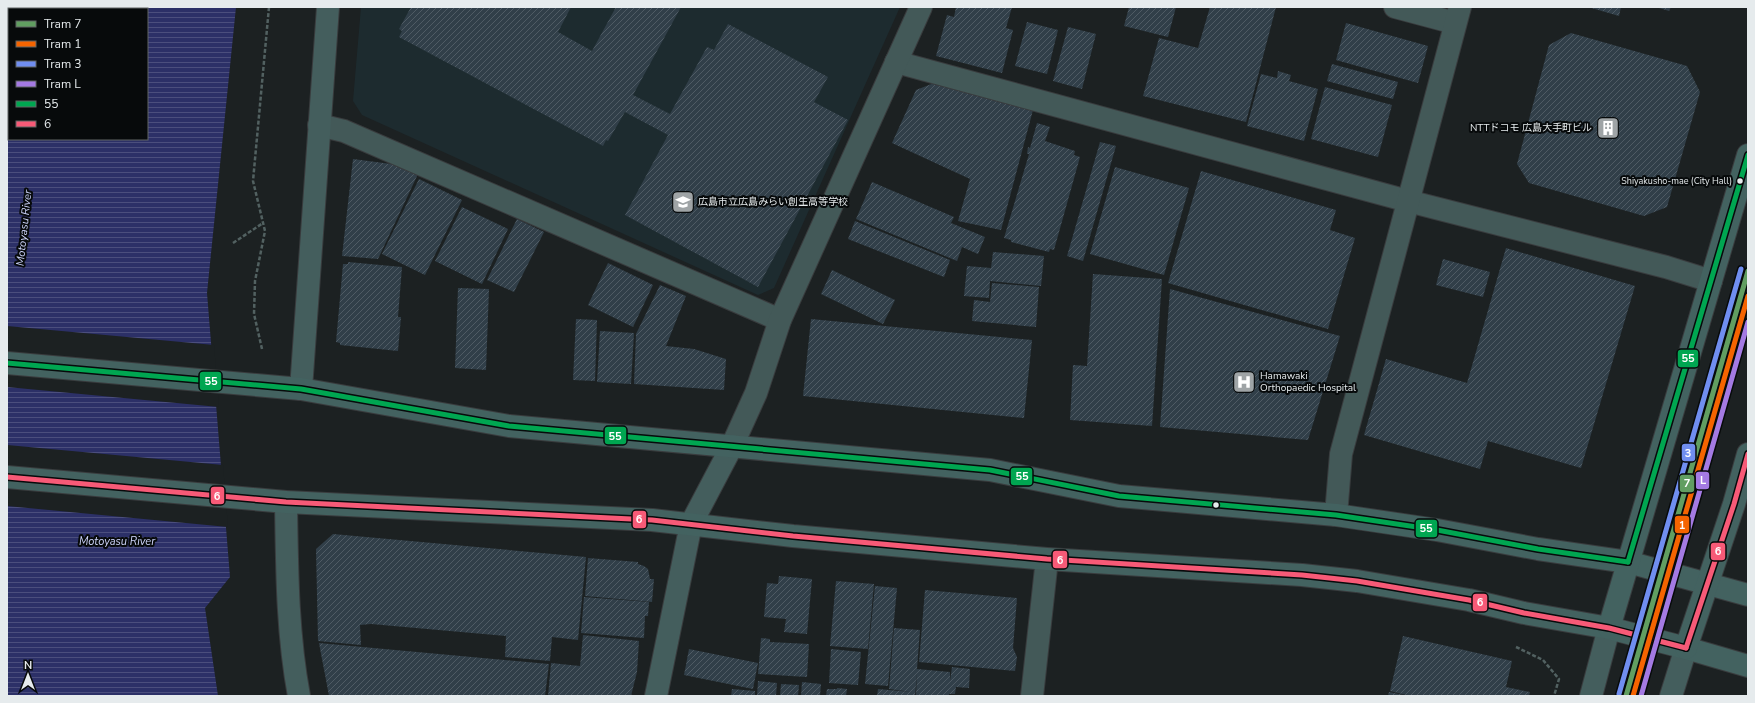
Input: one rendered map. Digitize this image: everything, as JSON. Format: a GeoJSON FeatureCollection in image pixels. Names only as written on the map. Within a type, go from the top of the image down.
{"type":"FeatureCollection","features":[{"type":"Feature","properties":{"kind":"highway"},"geometry":{"type":"LineString","coordinates":[[1609,628],[1748,155]]}},
{"type":"Feature","properties":{"kind":"highway"},"geometry":{"type":"LineString","coordinates":[[7,363],[301,389],[509,426],[990,470],[1119,496],[1336,515],[1437,530],[1538,549],[1628,562],[1748,596]]}},
{"type":"Feature","properties":{"kind":"highway"},"geometry":{"type":"LineString","coordinates":[[1686,648],[1734,504],[1748,454]]}},
{"type":"Feature","properties":{"kind":"highway"},"geometry":{"type":"LineString","coordinates":[[7,477],[286,502],[652,520],[801,537],[1048,559],[1302,575],[1357,581],[1469,600],[1524,613],[1609,628],[1748,666]]}},
{"type":"Feature","properties":{"kind":"street"},"geometry":{"type":"LineString","coordinates":[[301,389],[328,7]]}},
{"type":"Feature","properties":{"kind":"street"},"geometry":{"type":"LineString","coordinates":[[656,696],[692,524],[732,446],[756,393],[780,320],[921,7]]}},
{"type":"Feature","properties":{"kind":"street"},"geometry":{"type":"LineString","coordinates":[[1336,515],[1341,454],[1457,15],[1395,7]]}},
{"type":"Feature","properties":{"kind":"street"},"geometry":{"type":"LineString","coordinates":[[896,62],[1408,201],[1666,267],[1711,281]]}},
{"type":"Feature","properties":{"kind":"street"},"geometry":{"type":"LineString","coordinates":[[319,125],[344,131],[780,320]]}},
{"type":"Feature","properties":{"kind":"street"},"geometry":{"type":"LineString","coordinates":[[286,502],[286,568],[290,632],[299,696]]}},
{"type":"Feature","properties":{"kind":"street"},"geometry":{"type":"LineString","coordinates":[[1032,696],[1048,559]]}},
{"type":"Feature","properties":{"kind":"street"},"geometry":{"type":"LineString","coordinates":[[1591,696],[1609,628]]}},
{"type":"Feature","properties":{"kind":"street"},"geometry":{"type":"LineString","coordinates":[[1671,696],[1686,648]]}},
{"type":"Feature","properties":{"kind":"path"},"geometry":{"type":"LineString","coordinates":[[262,349],[254,314],[255,281],[265,231],[254,181],[269,7]]}},
{"type":"Feature","properties":{"kind":"path"},"geometry":{"type":"LineString","coordinates":[[233,243],[263,223]]}},
{"type":"Feature","properties":{"kind":"path"},"geometry":{"type":"LineString","coordinates":[[1516,647],[1543,660],[1559,679],[1554,696]]}},
{"type":"Feature","properties":{"kind":"shaded area","name":"広島市立広島みらい創生高等学校"},"geometry":{"type":"Polygon","coordinates":[[[361,7],[900,7],[774,288],[758,295],[362,115],[353,101],[361,7]]]}},
{"type":"Feature","properties":{"kind":"water","name":"Motoyasu River"},"geometry":{"type":"Polygon","coordinates":[[[7,7],[236,7],[207,293],[230,577],[205,608],[218,696],[7,696],[7,7]]]}},
{"type":"Feature","properties":{"kind":"pier"},"geometry":{"type":"Polygon","coordinates":[[[7,326],[214,345],[219,407],[7,387],[7,326]]]}},
{"type":"Feature","properties":{"kind":"pier"},"geometry":{"type":"Polygon","coordinates":[[[7,445],[223,465],[228,527],[7,506],[7,445]]]}},
{"type":"Feature","properties":{"kind":"building"},"geometry":{"type":"Polygon","coordinates":[[[411,7],[571,7],[558,32],[592,51],[616,7],[681,7],[633,95],[670,114],[707,47],[714,50],[728,24],[828,77],[814,102],[848,120],[758,287],[625,215],[668,135],[625,112],[608,141],[606,140],[603,146],[399,37],[402,31],[399,29],[411,7]]]}},
{"type":"Feature","properties":{"kind":"building"},"geometry":{"type":"Polygon","coordinates":[[[956,7],[1012,7],[1006,28],[1013,30],[1002,73],[936,56],[947,15],[954,17],[956,7]]]}},
{"type":"Feature","properties":{"kind":"building"},"geometry":{"type":"Polygon","coordinates":[[[1129,7],[1176,7],[1168,37],[1124,26],[1129,7]]]}},
{"type":"Feature","properties":{"kind":"building"},"geometry":{"type":"Polygon","coordinates":[[[1210,7],[1276,7],[1246,122],[1143,96],[1159,38],[1198,48],[1210,7]]]}},
{"type":"Feature","properties":{"kind":"building"},"geometry":{"type":"Polygon","coordinates":[[[1588,7],[1621,7],[1619,16],[1588,7]]]}},
{"type":"Feature","properties":{"kind":"building"},"geometry":{"type":"Polygon","coordinates":[[[1656,7],[1671,7],[1669,11],[1656,7]]]}},
{"type":"Feature","properties":{"kind":"building"},"geometry":{"type":"Polygon","coordinates":[[[1027,22],[1058,30],[1047,74],[1015,66],[1027,22]]]}},
{"type":"Feature","properties":{"kind":"building"},"geometry":{"type":"Polygon","coordinates":[[[1346,23],[1428,46],[1418,83],[1336,60],[1346,23]]]}},
{"type":"Feature","properties":{"kind":"building"},"geometry":{"type":"Polygon","coordinates":[[[1068,27],[1096,34],[1082,89],[1053,81],[1068,27]]]}},
{"type":"Feature","properties":{"kind":"building","name":"NTTドコモ 広島大手町ビル"},"geometry":{"type":"Polygon","coordinates":[[[1571,33],[1687,66],[1700,92],[1667,207],[1644,216],[1529,183],[1517,164],[1549,45],[1571,33]]]}},
{"type":"Feature","properties":{"kind":"building"},"geometry":{"type":"Polygon","coordinates":[[[1332,64],[1398,82],[1393,99],[1327,81],[1332,64]]]}},
{"type":"Feature","properties":{"kind":"building"},"geometry":{"type":"Polygon","coordinates":[[[1278,71],[1291,75],[1289,81],[1318,89],[1304,141],[1247,126],[1261,74],[1277,78],[1278,71]]]}},
{"type":"Feature","properties":{"kind":"building"},"geometry":{"type":"Polygon","coordinates":[[[934,83],[1033,110],[1001,230],[958,221],[970,179],[892,143],[916,90],[934,83]]]}},
{"type":"Feature","properties":{"kind":"building"},"geometry":{"type":"Polygon","coordinates":[[[1325,87],[1392,105],[1378,157],[1311,139],[1325,87]]]}},
{"type":"Feature","properties":{"kind":"building"},"geometry":{"type":"Polygon","coordinates":[[[1037,123],[1050,127],[1045,141],[1075,151],[1074,155],[1080,157],[1054,250],[1050,249],[1049,252],[1011,242],[1011,240],[1004,238],[1029,154],[1027,154],[1028,147],[1030,148],[1037,123]]]}},
{"type":"Feature","properties":{"kind":"building"},"geometry":{"type":"Polygon","coordinates":[[[1100,142],[1116,146],[1083,261],[1067,256],[1100,142]]]}},
{"type":"Feature","properties":{"kind":"building"},"geometry":{"type":"Polygon","coordinates":[[[353,159],[399,165],[418,174],[378,259],[342,256],[353,159]]]}},
{"type":"Feature","properties":{"kind":"building"},"geometry":{"type":"Polygon","coordinates":[[[1115,167],[1189,188],[1164,275],[1090,254],[1115,167]]]}},
{"type":"Feature","properties":{"kind":"building"},"geometry":{"type":"Polygon","coordinates":[[[1201,171],[1336,210],[1330,230],[1355,238],[1328,329],[1168,283],[1201,171]]]}},
{"type":"Feature","properties":{"kind":"building"},"geometry":{"type":"Polygon","coordinates":[[[419,179],[462,200],[425,275],[382,254],[419,179]]]}},
{"type":"Feature","properties":{"kind":"building"},"geometry":{"type":"Polygon","coordinates":[[[872,182],[954,217],[951,223],[985,237],[978,254],[962,247],[957,261],[856,219],[872,182]]]}},
{"type":"Feature","properties":{"kind":"building"},"geometry":{"type":"Polygon","coordinates":[[[462,207],[508,229],[482,284],[435,261],[462,207]]]}},
{"type":"Feature","properties":{"kind":"building"},"geometry":{"type":"Polygon","coordinates":[[[517,219],[544,232],[514,292],[487,280],[517,219]]]}},
{"type":"Feature","properties":{"kind":"building"},"geometry":{"type":"Polygon","coordinates":[[[855,221],[950,260],[944,277],[848,239],[855,221]]]}},
{"type":"Feature","properties":{"kind":"building"},"geometry":{"type":"Polygon","coordinates":[[[1506,248],[1635,286],[1581,468],[1488,441],[1480,469],[1364,435],[1386,359],[1467,383],[1506,248]]]}},
{"type":"Feature","properties":{"kind":"building"},"geometry":{"type":"Polygon","coordinates":[[[993,252],[1044,256],[1041,286],[990,281],[989,298],[964,296],[967,266],[991,268],[993,252]]]}},
{"type":"Feature","properties":{"kind":"building"},"geometry":{"type":"Polygon","coordinates":[[[1443,259],[1490,272],[1483,297],[1436,285],[1443,259]]]}},
{"type":"Feature","properties":{"kind":"building"},"geometry":{"type":"Polygon","coordinates":[[[348,262],[402,267],[398,317],[401,317],[398,351],[340,345],[340,343],[336,342],[343,264],[348,264],[348,262]]]}},
{"type":"Feature","properties":{"kind":"building"},"geometry":{"type":"Polygon","coordinates":[[[608,263],[653,285],[633,327],[588,305],[608,263]]]}},
{"type":"Feature","properties":{"kind":"building"},"geometry":{"type":"Polygon","coordinates":[[[832,270],[895,300],[883,324],[821,294],[832,270]]]}},
{"type":"Feature","properties":{"kind":"building"},"geometry":{"type":"Polygon","coordinates":[[[1093,274],[1162,279],[1152,426],[1070,420],[1073,365],[1087,366],[1093,274]]]}},
{"type":"Feature","properties":{"kind":"building"},"geometry":{"type":"Polygon","coordinates":[[[992,283],[1039,287],[1036,327],[972,321],[974,300],[990,302],[992,283]]]}},
{"type":"Feature","properties":{"kind":"building"},"geometry":{"type":"Polygon","coordinates":[[[660,285],[686,296],[666,346],[694,349],[726,359],[724,390],[634,384],[636,334],[660,285]]]}},
{"type":"Feature","properties":{"kind":"building"},"geometry":{"type":"Polygon","coordinates":[[[458,288],[489,289],[486,370],[455,368],[458,288]]]}},
{"type":"Feature","properties":{"kind":"building","name":"Hamawaki Orthopaedic Hospital"},"geometry":{"type":"Polygon","coordinates":[[[1170,289],[1340,336],[1308,440],[1160,427],[1170,289]]]}},
{"type":"Feature","properties":{"kind":"building"},"geometry":{"type":"Polygon","coordinates":[[[576,319],[597,320],[595,381],[573,380],[576,319]]]}},
{"type":"Feature","properties":{"kind":"building"},"geometry":{"type":"Polygon","coordinates":[[[811,319],[1032,340],[1024,418],[803,396],[811,319]]]}},
{"type":"Feature","properties":{"kind":"building"},"geometry":{"type":"Polygon","coordinates":[[[600,331],[634,333],[631,384],[597,382],[600,331]]]}},
{"type":"Feature","properties":{"kind":"building"},"geometry":{"type":"Polygon","coordinates":[[[333,534],[586,557],[578,640],[552,637],[550,661],[505,657],[506,636],[371,624],[360,625],[361,645],[318,641],[316,549],[333,534]]]}},
{"type":"Feature","properties":{"kind":"building"},"geometry":{"type":"Polygon","coordinates":[[[588,558],[638,562],[638,564],[644,566],[648,569],[650,579],[654,579],[652,602],[585,596],[588,558]]]}},
{"type":"Feature","properties":{"kind":"building"},"geometry":{"type":"Polygon","coordinates":[[[779,576],[812,579],[807,634],[784,632],[786,619],[764,617],[767,583],[778,584],[779,576]]]}},
{"type":"Feature","properties":{"kind":"building"},"geometry":{"type":"Polygon","coordinates":[[[836,581],[874,584],[868,649],[830,646],[836,581]]]}},
{"type":"Feature","properties":{"kind":"building"},"geometry":{"type":"Polygon","coordinates":[[[875,586],[897,588],[888,686],[865,684],[875,586]]]}},
{"type":"Feature","properties":{"kind":"building"},"geometry":{"type":"Polygon","coordinates":[[[925,590],[1017,598],[1013,648],[1017,657],[1015,671],[919,662],[925,590]]]}},
{"type":"Feature","properties":{"kind":"building"},"geometry":{"type":"Polygon","coordinates":[[[584,597],[649,602],[648,616],[645,616],[644,638],[581,633],[584,597]]]}},
{"type":"Feature","properties":{"kind":"building"},"geometry":{"type":"Polygon","coordinates":[[[894,628],[920,630],[917,669],[950,672],[950,681],[952,667],[970,669],[969,688],[956,687],[955,694],[949,694],[949,696],[916,695],[917,673],[915,696],[877,696],[878,689],[912,692],[889,689],[894,628]]]}},
{"type":"Feature","properties":{"kind":"building"},"geometry":{"type":"Polygon","coordinates":[[[583,635],[639,641],[637,672],[631,696],[548,696],[551,663],[580,666],[583,635]]]}},
{"type":"Feature","properties":{"kind":"building"},"geometry":{"type":"Polygon","coordinates":[[[1403,636],[1512,661],[1506,687],[1530,692],[1529,696],[1410,696],[1390,691],[1403,636]]]}},
{"type":"Feature","properties":{"kind":"building"},"geometry":{"type":"Polygon","coordinates":[[[761,638],[770,639],[770,642],[809,644],[807,677],[758,674],[761,638]]]}},
{"type":"Feature","properties":{"kind":"building"},"geometry":{"type":"Polygon","coordinates":[[[319,643],[549,664],[545,696],[329,696],[319,643]]]}},
{"type":"Feature","properties":{"kind":"building"},"geometry":{"type":"Polygon","coordinates":[[[689,649],[758,663],[753,689],[684,675],[689,649]]]}},
{"type":"Feature","properties":{"kind":"building"},"geometry":{"type":"Polygon","coordinates":[[[831,649],[861,652],[858,685],[829,683],[831,649]]]}},
{"type":"Feature","properties":{"kind":"building"},"geometry":{"type":"Polygon","coordinates":[[[758,681],[777,683],[776,696],[757,696],[758,681]]]}},
{"type":"Feature","properties":{"kind":"building"},"geometry":{"type":"Polygon","coordinates":[[[802,682],[821,684],[820,696],[801,696],[802,682]]]}},
{"type":"Feature","properties":{"kind":"building"},"geometry":{"type":"Polygon","coordinates":[[[781,684],[799,685],[798,696],[780,696],[781,684]]]}},
{"type":"Feature","properties":{"kind":"building"},"geometry":{"type":"Polygon","coordinates":[[[732,689],[755,691],[755,696],[731,696],[732,689]]]}},
{"type":"Feature","properties":{"kind":"building"},"geometry":{"type":"Polygon","coordinates":[[[827,689],[847,689],[846,696],[826,696],[827,689]]]}},
{"type":"Feature","properties":{"kind":"building"},"geometry":{"type":"Polygon","coordinates":[[[1389,692],[1404,695],[1404,696],[1388,696],[1389,692]]]}},
{"type":"Feature","properties":{"kind":"tram line","name":"3"},"geometry":{"type":"LineString","coordinates":[[1619,694],[1741,269]]}},
{"type":"Feature","properties":{"kind":"tram line","name":"7"},"geometry":{"type":"LineString","coordinates":[[1626,696],[1748,271]]}},
{"type":"Feature","properties":{"kind":"tram line","name":"1"},"geometry":{"type":"LineString","coordinates":[[1633,696],[1748,296]]}},
{"type":"Feature","properties":{"kind":"tram line","name":"L"},"geometry":{"type":"LineString","coordinates":[[1641,696],[1748,322]]}},
{"type":"Feature","properties":{"kind":"transit line","name":"55"},"geometry":{"type":"LineString","coordinates":[[1628,562],[1748,155]]}},
{"type":"Feature","properties":{"kind":"transit line","name":"55"},"geometry":{"type":"LineString","coordinates":[[7,363],[301,389],[509,426],[990,470],[1119,496],[1336,515],[1437,530],[1538,549],[1628,562]]}},
{"type":"Feature","properties":{"kind":"transit line","name":"6"},"geometry":{"type":"LineString","coordinates":[[1686,648],[1734,504],[1748,454]]}},
{"type":"Feature","properties":{"kind":"transit line","name":"6"},"geometry":{"type":"LineString","coordinates":[[7,477],[286,502],[652,520],[793,536],[1047,559],[1302,575],[1357,581],[1469,600],[1524,613],[1609,628],[1686,648]]}},
{"type":"Feature","properties":{"kind":"place","name":"NTTドコモ 広島大手町ビル"},"geometry":{"type":"Point","coordinates":[1608,128]}},
{"type":"Feature","properties":{"kind":"place","name":"Shiyakusho-mae (City Hall)"},"geometry":{"type":"Point","coordinates":[1740,181]}},
{"type":"Feature","properties":{"kind":"place","name":"広島市立広島みらい創生高等学校"},"geometry":{"type":"Point","coordinates":[683,202]}},
{"type":"Feature","properties":{"kind":"place","name":"Hamawaki Orthopaedic Hospital"},"geometry":{"type":"Point","coordinates":[1244,382]}}]}
